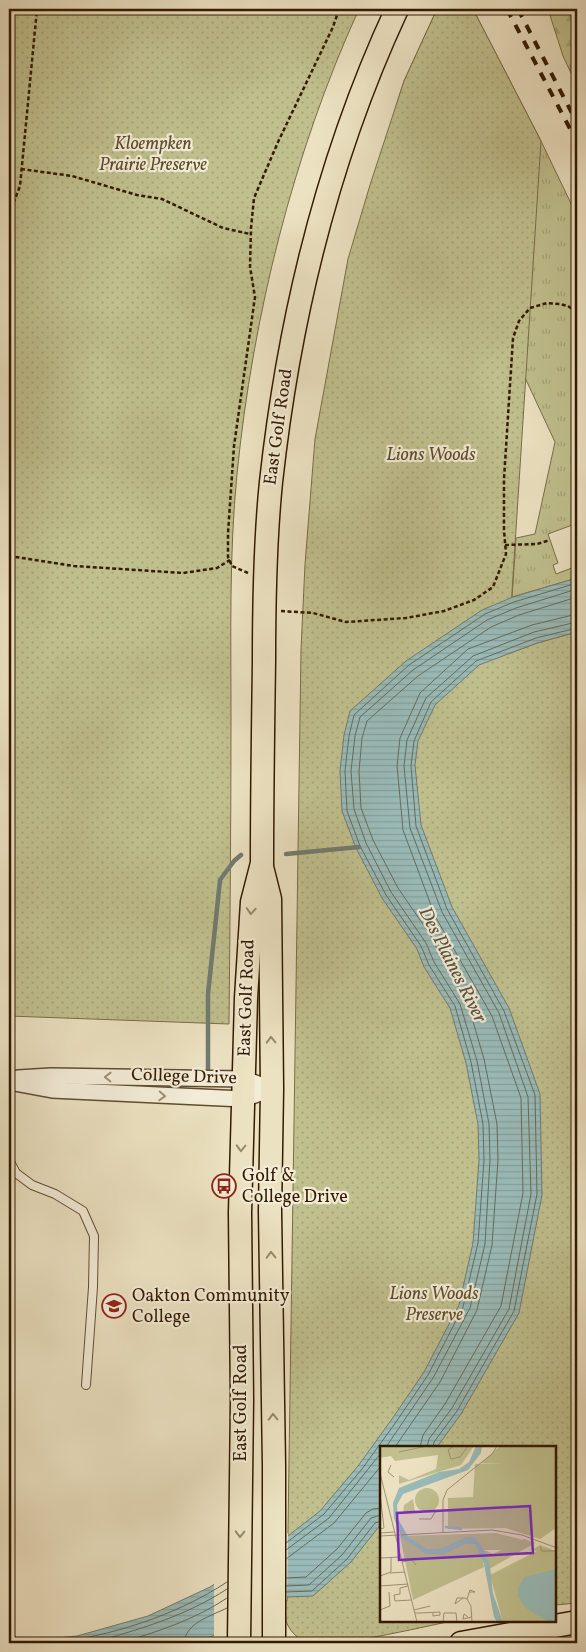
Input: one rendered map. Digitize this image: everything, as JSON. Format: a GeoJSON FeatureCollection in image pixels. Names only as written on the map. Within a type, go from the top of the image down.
{"type":"FeatureCollection","features":[{"type":"Feature","properties":{"kind":"main road","name":"East Golf Road"},"geometry":{"type":"LineString","coordinates":[[274,1643],[274,1466],[270,1211],[272,1089],[270,899],[262,863],[264,610],[271,483],[284,382],[303,286],[326,197],[350,124],[381,44],[397,9]]}},
{"type":"Feature","properties":{"kind":"main road","name":"East Golf Road"},"geometry":{"type":"LineString","coordinates":[[239,1635],[242,1391],[240,1213],[246,998],[252,902],[262,863]]}},
{"type":"Feature","properties":{"kind":"main road"},"geometry":{"type":"LineString","coordinates":[[461,1643],[542,1636],[577,1622]]}},
{"type":"Feature","properties":{"kind":"street","name":"College Drive"},"geometry":{"type":"LineString","coordinates":[[9,1080],[51,1076],[244,1089],[272,1089]]}},
{"type":"Feature","properties":{"kind":"lane"},"geometry":{"type":"LineString","coordinates":[[9,1160],[16,1173],[32,1185],[56,1194],[83,1211],[94,1236],[93,1287],[86,1385]]}},
{"type":"Feature","properties":{"kind":"path"},"geometry":{"type":"LineString","coordinates":[[9,215],[20,186],[37,9]]}},
{"type":"Feature","properties":{"kind":"path"},"geometry":{"type":"LineString","coordinates":[[265,581],[232,566],[228,556],[234,446],[255,297],[250,267],[250,234],[254,198],[278,142],[333,27],[339,9]]}},
{"type":"Feature","properties":{"kind":"path"},"geometry":{"type":"LineString","coordinates":[[21,169],[72,176],[137,195],[162,199],[223,228],[250,234]]}},
{"type":"Feature","properties":{"kind":"path"},"geometry":{"type":"LineString","coordinates":[[264,610],[313,613],[346,622],[406,618],[444,611],[474,600],[493,587],[506,554],[505,470],[513,338],[518,321],[530,308],[546,302],[568,306],[577,314]]}},
{"type":"Feature","properties":{"kind":"path"},"geometry":{"type":"LineString","coordinates":[[505,545],[536,544],[550,540]]}},
{"type":"Feature","properties":{"kind":"path"},"geometry":{"type":"LineString","coordinates":[[9,556],[74,566],[183,573],[216,568],[230,560]]}},
{"type":"Feature","properties":{"kind":"green space","name":"Kloempken Prairie Preserve"},"geometry":{"type":"Polygon","coordinates":[[[9,9],[359,9],[335,64],[314,120],[279,236],[265,295],[244,414],[234,504],[232,565],[229,1024],[9,1016],[9,9]]]}},
{"type":"Feature","properties":{"kind":"green space"},"geometry":{"type":"Polygon","coordinates":[[[437,9],[473,9],[541,141],[577,216],[577,528],[575,524],[548,534],[558,563],[553,565],[556,574],[577,566],[577,578],[512,597],[516,538],[535,534],[555,442],[397,103],[404,81],[437,9]]]}},
{"type":"Feature","properties":{"kind":"green space","name":"Lions Woods Preserve"},"geometry":{"type":"Polygon","coordinates":[[[437,9],[473,9],[541,141],[508,654],[537,643],[577,632],[577,1603],[556,1605],[556,1446],[380,1446],[380,1622],[447,1622],[353,1640],[315,1643],[304,1641],[295,1635],[286,1621],[282,1604],[287,1601],[301,650],[305,564],[315,439],[348,259],[404,81],[437,9]]]}},
{"type":"Feature","properties":{"kind":"green space"},"geometry":{"type":"Polygon","coordinates":[[[548,9],[577,9],[577,86],[563,56],[548,9]]]}},
{"type":"Feature","properties":{"kind":"water","name":"Des Plaines River"},"geometry":{"type":"Polygon","coordinates":[[[577,578],[577,632],[537,643],[479,665],[435,705],[418,741],[415,765],[421,825],[452,907],[509,1008],[540,1094],[542,1195],[519,1313],[461,1414],[438,1446],[380,1446],[380,1525],[351,1562],[313,1596],[287,1597],[199,1643],[9,1643],[77,1636],[148,1616],[210,1587],[288,1536],[320,1511],[358,1466],[424,1372],[459,1305],[473,1243],[479,1160],[478,1124],[466,1063],[450,1008],[424,967],[417,949],[382,898],[356,848],[342,811],[340,771],[344,735],[350,711],[406,661],[482,610],[513,597],[577,578]]]}},
{"type":"Feature","properties":{"kind":"pier"},"geometry":{"type":"Polygon","coordinates":[[[288,1533],[287,1600],[214,1638],[214,1581],[288,1533]]]}},
{"type":"Feature","properties":{"kind":"waterway"},"geometry":{"type":"LineString","coordinates":[[286,854],[359,847]]}},
{"type":"Feature","properties":{"kind":"waterway"},"geometry":{"type":"LineString","coordinates":[[208,1069],[208,994],[220,880],[234,861],[241,855]]}},
{"type":"Feature","properties":{"kind":"railway"},"geometry":{"type":"LineString","coordinates":[[507,9],[577,142]]}},
{"type":"Feature","properties":{"kind":"railway"},"geometry":{"type":"LineString","coordinates":[[518,9],[577,123]]}},
{"type":"Feature","properties":{"kind":"place","name":"Golf & College Drive"},"geometry":{"type":"Point","coordinates":[224,1186]}},
{"type":"Feature","properties":{"kind":"place","name":"Oakton Community College"},"geometry":{"type":"Point","coordinates":[114,1306]}},
{"type":"Feature","properties":{"kind":"park label","name":"Lions Woods"},"geometry":{"type":"Point","coordinates":[431,455]}}]}
